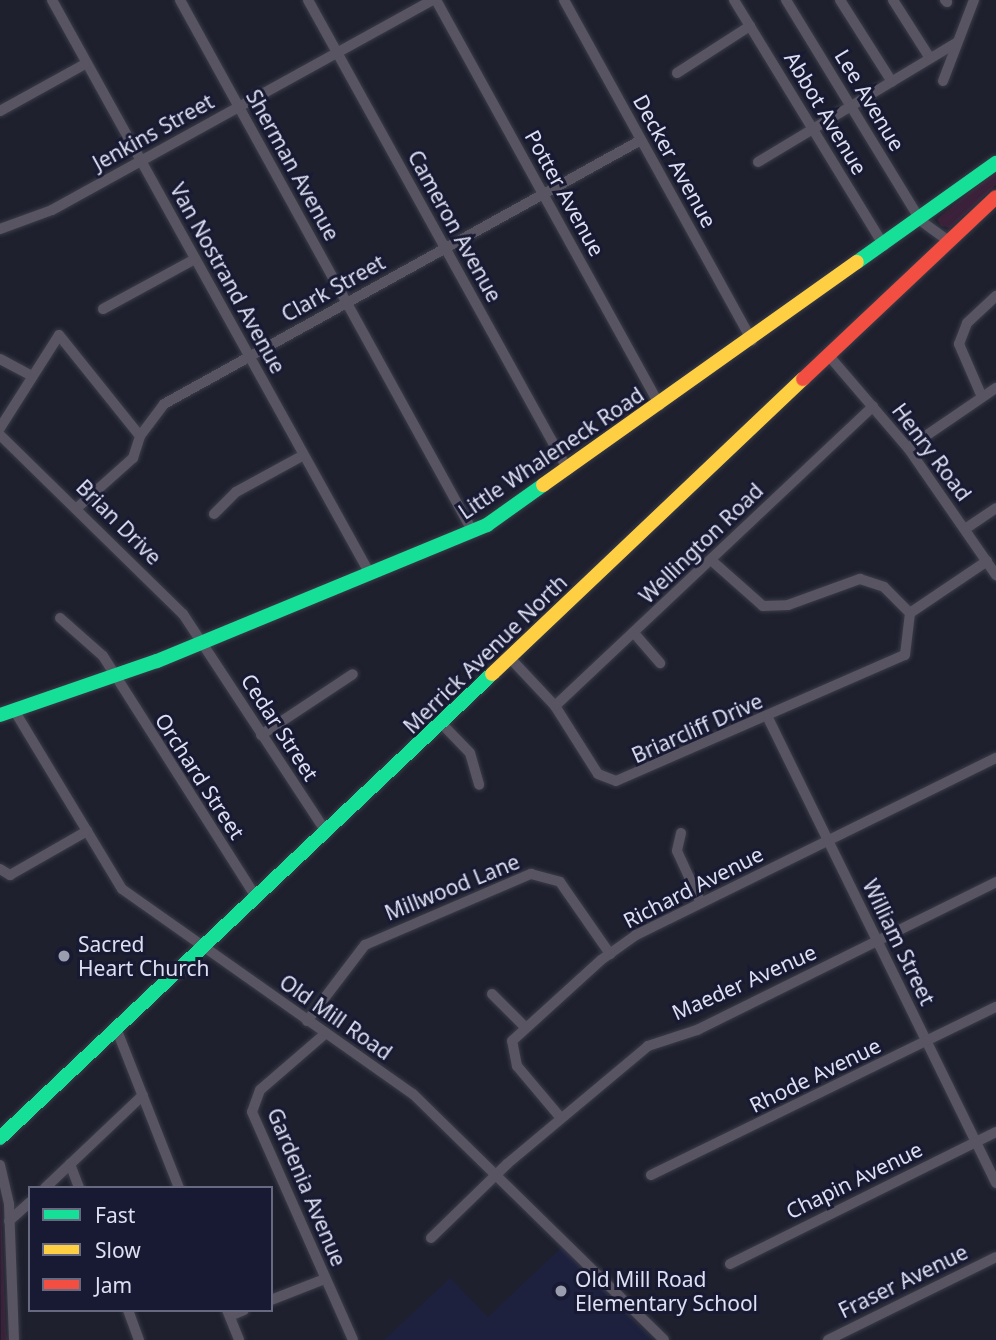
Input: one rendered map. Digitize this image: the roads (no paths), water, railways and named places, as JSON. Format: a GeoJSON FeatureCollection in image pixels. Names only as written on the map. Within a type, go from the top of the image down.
{"type":"FeatureCollection","features":[{"type":"Feature","properties":{"kind":"main road","name":"Little Whaleneck Road"},"geometry":{"type":"LineString","coordinates":[[4,712],[202,643],[473,532],[568,470],[752,341],[921,221],[996,163]]}},
{"type":"Feature","properties":{"kind":"main road","name":"Merrick Avenue North"},"geometry":{"type":"LineString","coordinates":[[0,1138],[442,724],[996,197]]}},
{"type":"Feature","properties":{"kind":"street","name":"Van Nostrand Avenue"},"geometry":{"type":"LineString","coordinates":[[52,0],[370,574]]}},
{"type":"Feature","properties":{"kind":"street","name":"Sherman Avenue"},"geometry":{"type":"LineString","coordinates":[[180,0],[473,532]]}},
{"type":"Feature","properties":{"kind":"street","name":"Cameron Avenue"},"geometry":{"type":"LineString","coordinates":[[308,0],[568,470]]}},
{"type":"Feature","properties":{"kind":"street","name":"Jenkins Street"},"geometry":{"type":"LineString","coordinates":[[0,229],[27,223],[434,0]]}},
{"type":"Feature","properties":{"kind":"street","name":"Potter Avenue"},"geometry":{"type":"LineString","coordinates":[[434,0],[660,405]]}},
{"type":"Feature","properties":{"kind":"street","name":"Decker Avenue"},"geometry":{"type":"LineString","coordinates":[[564,0],[752,341]]}},
{"type":"Feature","properties":{"kind":"street","name":"Abbot Avenue"},"geometry":{"type":"LineString","coordinates":[[734,0],[884,247]]}},
{"type":"Feature","properties":{"kind":"street","name":"Lee Avenue"},"geometry":{"type":"LineString","coordinates":[[786,0],[921,221]]}},
{"type":"Feature","properties":{"kind":"street"},"geometry":{"type":"LineString","coordinates":[[840,0],[892,82]]}},
{"type":"Feature","properties":{"kind":"street"},"geometry":{"type":"LineString","coordinates":[[894,0],[930,58]]}},
{"type":"Feature","properties":{"kind":"street"},"geometry":{"type":"LineString","coordinates":[[943,80],[974,0]]}},
{"type":"Feature","properties":{"kind":"street"},"geometry":{"type":"LineString","coordinates":[[677,72],[750,26]]}},
{"type":"Feature","properties":{"kind":"street"},"geometry":{"type":"LineString","coordinates":[[758,162],[956,43]]}},
{"type":"Feature","properties":{"kind":"street"},"geometry":{"type":"LineString","coordinates":[[0,111],[87,63]]}},
{"type":"Feature","properties":{"kind":"street","name":"Clark Street"},"geometry":{"type":"LineString","coordinates":[[78,507],[134,458],[140,436],[164,404],[641,140]]}},
{"type":"Feature","properties":{"kind":"street"},"geometry":{"type":"LineString","coordinates":[[921,221],[950,242]]}},
{"type":"Feature","properties":{"kind":"street"},"geometry":{"type":"LineString","coordinates":[[103,309],[195,259]]}},
{"type":"Feature","properties":{"kind":"street"},"geometry":{"type":"LineString","coordinates":[[982,397],[959,344],[967,323],[996,296]]}},
{"type":"Feature","properties":{"kind":"street"},"geometry":{"type":"LineString","coordinates":[[0,428],[55,335],[64,337],[140,436]]}},
{"type":"Feature","properties":{"kind":"street","name":"Henry Road"},"geometry":{"type":"LineString","coordinates":[[830,357],[908,448],[996,575]]}},
{"type":"Feature","properties":{"kind":"street"},"geometry":{"type":"LineString","coordinates":[[0,359],[32,376]]}},
{"type":"Feature","properties":{"kind":"street"},"geometry":{"type":"LineString","coordinates":[[908,448],[996,388]]}},
{"type":"Feature","properties":{"kind":"street","name":"Wellington Road"},"geometry":{"type":"LineString","coordinates":[[555,706],[873,407]]}},
{"type":"Feature","properties":{"kind":"street","name":"Brian Drive"},"geometry":{"type":"LineString","coordinates":[[0,435],[78,507],[183,614],[202,643]]}},
{"type":"Feature","properties":{"kind":"street"},"geometry":{"type":"LineString","coordinates":[[214,514],[236,492],[304,455]]}},
{"type":"Feature","properties":{"kind":"street"},"geometry":{"type":"LineString","coordinates":[[965,529],[996,508]]}},
{"type":"Feature","properties":{"kind":"street"},"geometry":{"type":"LineString","coordinates":[[710,560],[763,606],[788,606],[860,579],[884,587],[910,613],[987,561]]}},
{"type":"Feature","properties":{"kind":"street","name":"Briarcliff Drive"},"geometry":{"type":"LineString","coordinates":[[510,658],[555,706],[598,774],[616,781],[768,718],[905,655],[910,613]]}},
{"type":"Feature","properties":{"kind":"street","name":"Orchard Street"},"geometry":{"type":"LineString","coordinates":[[60,618],[96,648],[256,897]]}},
{"type":"Feature","properties":{"kind":"street"},"geometry":{"type":"LineString","coordinates":[[634,633],[660,663]]}},
{"type":"Feature","properties":{"kind":"street","name":"Cedar Street"},"geometry":{"type":"LineString","coordinates":[[202,643],[326,832]]}},
{"type":"Feature","properties":{"kind":"street"},"geometry":{"type":"LineString","coordinates":[[261,735],[353,674]]}},
{"type":"Feature","properties":{"kind":"street","name":"Old Mill Road"},"geometry":{"type":"LineString","coordinates":[[4,712],[87,831],[122,889],[202,948],[413,1094],[664,1340]]}},
{"type":"Feature","properties":{"kind":"street","name":"William Street"},"geometry":{"type":"LineString","coordinates":[[768,718],[996,1183]]}},
{"type":"Feature","properties":{"kind":"street"},"geometry":{"type":"LineString","coordinates":[[442,724],[470,753],[479,785]]}},
{"type":"Feature","properties":{"kind":"street","name":"Richard Avenue"},"geometry":{"type":"LineString","coordinates":[[523,1026],[610,954],[701,903],[996,758]]}},
{"type":"Feature","properties":{"kind":"street"},"geometry":{"type":"LineString","coordinates":[[0,869],[10,875],[87,831]]}},
{"type":"Feature","properties":{"kind":"street"},"geometry":{"type":"LineString","coordinates":[[681,833],[677,851],[701,903]]}},
{"type":"Feature","properties":{"kind":"street","name":"Millwood Lane"},"geometry":{"type":"LineString","coordinates":[[307,1021],[365,945],[531,874],[560,882],[610,954]]}},
{"type":"Feature","properties":{"kind":"street","name":"Maeder Avenue"},"geometry":{"type":"LineString","coordinates":[[431,1238],[560,1117],[648,1045],[697,1030],[996,883]]}},
{"type":"Feature","properties":{"kind":"street"},"geometry":{"type":"LineString","coordinates":[[492,994],[523,1026],[512,1041],[514,1060],[560,1117]]}},
{"type":"Feature","properties":{"kind":"street","name":"Rhode Avenue"},"geometry":{"type":"LineString","coordinates":[[650,1175],[996,1007]]}},
{"type":"Feature","properties":{"kind":"street"},"geometry":{"type":"LineString","coordinates":[[116,1028],[178,1186]]}},
{"type":"Feature","properties":{"kind":"street","name":"Gardenia Avenue"},"geometry":{"type":"LineString","coordinates":[[326,1034],[260,1090],[252,1112],[353,1340]]}},
{"type":"Feature","properties":{"kind":"street"},"geometry":{"type":"LineString","coordinates":[[47,1186],[143,1095]]}},
{"type":"Feature","properties":{"kind":"street","name":"Chapin Avenue"},"geometry":{"type":"LineString","coordinates":[[730,1264],[996,1132]]}},
{"type":"Feature","properties":{"kind":"street"},"geometry":{"type":"LineString","coordinates":[[70,1164],[78,1186]]}},
{"type":"Feature","properties":{"kind":"street"},"geometry":{"type":"LineString","coordinates":[[0,1165],[9,1221],[15,1340]]}},
{"type":"Feature","properties":{"kind":"street"},"geometry":{"type":"LineString","coordinates":[[9,1221],[28,1204]]}},
{"type":"Feature","properties":{"kind":"street","name":"Fraser Avenue"},"geometry":{"type":"LineString","coordinates":[[828,1340],[996,1257]]}},
{"type":"Feature","properties":{"kind":"street"},"geometry":{"type":"LineString","coordinates":[[273,1299],[325,1279]]}},
{"type":"Feature","properties":{"kind":"street"},"geometry":{"type":"LineString","coordinates":[[129,1312],[139,1340]]}},
{"type":"Feature","properties":{"kind":"street"},"geometry":{"type":"LineString","coordinates":[[228,1313],[239,1340]]}},
{"type":"Feature","properties":{"kind":"place","name":"Sacred Heart Church"},"geometry":{"type":"Point","coordinates":[64,956]}},
{"type":"Feature","properties":{"kind":"place","name":"Old Mill Road Elementary School"},"geometry":{"type":"Point","coordinates":[561,1291]}}]}
